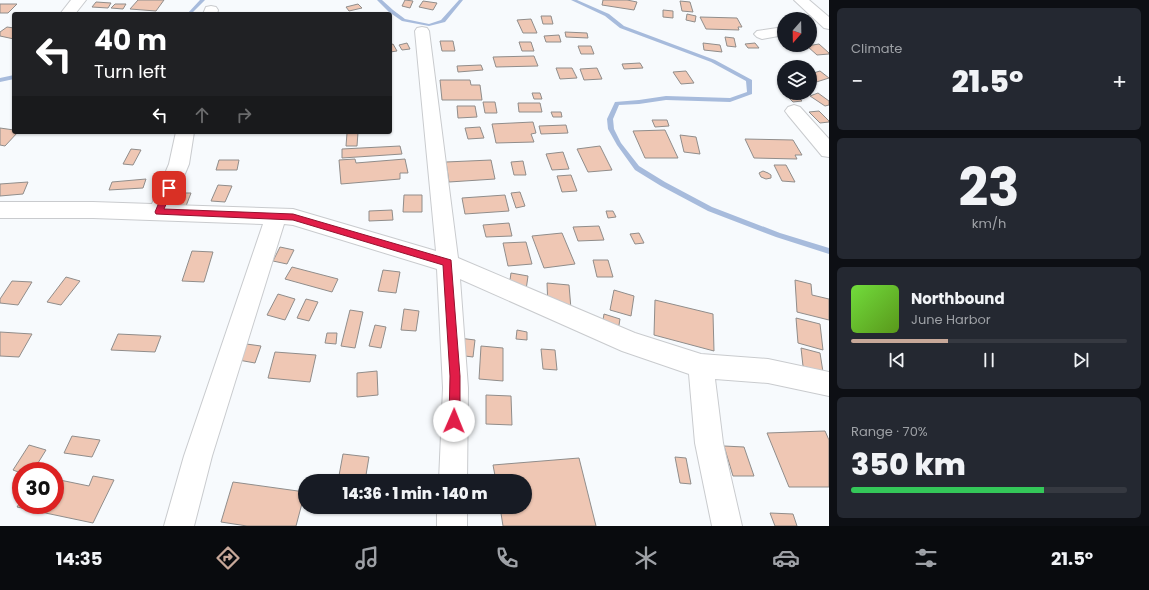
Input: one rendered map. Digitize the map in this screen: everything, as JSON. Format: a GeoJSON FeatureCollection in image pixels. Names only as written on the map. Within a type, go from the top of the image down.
{"type":"FeatureCollection","features":[{"type":"Feature","properties":{"kind":"street"},"geometry":{"type":"LineString","coordinates":[[69,12],[79,0]]}},
{"type":"Feature","properties":{"kind":"street"},"geometry":{"type":"LineString","coordinates":[[801,0],[829,26]]}},
{"type":"Feature","properties":{"kind":"street"},"geometry":{"type":"LineString","coordinates":[[817,27],[829,26]]}},
{"type":"Feature","properties":{"kind":"street"},"geometry":{"type":"LineString","coordinates":[[422,31],[443,210],[455,376],[453,474]]}},
{"type":"Feature","properties":{"kind":"street"},"geometry":{"type":"LineString","coordinates":[[762,34],[777,33]]}},
{"type":"Feature","properties":{"kind":"street"},"geometry":{"type":"LineString","coordinates":[[794,111],[829,151]]}},
{"type":"Feature","properties":{"kind":"street"},"geometry":{"type":"LineString","coordinates":[[159,212],[179,164],[185,134]]}},
{"type":"Feature","properties":{"kind":"street"},"geometry":{"type":"LineString","coordinates":[[0,210],[93,210],[293,217],[447,263],[631,343],[701,366],[768,371],[829,384]]}},
{"type":"Feature","properties":{"kind":"street"},"geometry":{"type":"LineString","coordinates":[[179,526],[198,456],[276,216]]}},
{"type":"Feature","properties":{"kind":"street"},"geometry":{"type":"LineString","coordinates":[[701,366],[709,443],[727,526]]}},
{"type":"Feature","properties":{"kind":"street"},"geometry":{"type":"LineString","coordinates":[[452,514],[452,526]]}},
{"type":"Feature","properties":{"kind":"building"},"geometry":{"type":"Polygon","coordinates":[[[138,0],[164,0],[156,11],[130,9],[138,0]]]}},
{"type":"Feature","properties":{"kind":"building"},"geometry":{"type":"Polygon","coordinates":[[[405,0],[413,1],[410,8],[402,6],[405,0]]]}},
{"type":"Feature","properties":{"kind":"building"},"geometry":{"type":"Polygon","coordinates":[[[603,0],[627,0],[637,2],[634,10],[602,5],[603,0]]]}},
{"type":"Feature","properties":{"kind":"building"},"geometry":{"type":"Polygon","coordinates":[[[423,1],[437,3],[433,10],[419,7],[423,1]]]}},
{"type":"Feature","properties":{"kind":"building"},"geometry":{"type":"Polygon","coordinates":[[[680,1],[690,2],[693,12],[682,11],[680,1]]]}},
{"type":"Feature","properties":{"kind":"building"},"geometry":{"type":"Polygon","coordinates":[[[96,2],[111,3],[108,8],[92,7],[96,2]]]}},
{"type":"Feature","properties":{"kind":"building"},"geometry":{"type":"Polygon","coordinates":[[[0,4],[17,4],[8,13],[0,13],[0,4]]]}},
{"type":"Feature","properties":{"kind":"building"},"geometry":{"type":"Polygon","coordinates":[[[115,4],[126,4],[123,9],[111,8],[115,4]]]}},
{"type":"Feature","properties":{"kind":"building"},"geometry":{"type":"Polygon","coordinates":[[[358,4],[362,8],[349,11],[346,7],[358,4]]]}},
{"type":"Feature","properties":{"kind":"building"},"geometry":{"type":"Polygon","coordinates":[[[663,10],[673,11],[673,18],[663,17],[663,10]]]}},
{"type":"Feature","properties":{"kind":"building"},"geometry":{"type":"Polygon","coordinates":[[[687,14],[696,16],[695,22],[686,20],[687,14]]]}},
{"type":"Feature","properties":{"kind":"building"},"geometry":{"type":"Polygon","coordinates":[[[541,16],[551,16],[553,24],[543,24],[541,16]]]}},
{"type":"Feature","properties":{"kind":"building"},"geometry":{"type":"Polygon","coordinates":[[[700,17],[737,18],[742,27],[738,27],[739,30],[706,29],[700,17]]]}},
{"type":"Feature","properties":{"kind":"building"},"geometry":{"type":"Polygon","coordinates":[[[531,19],[537,33],[523,33],[517,20],[531,19]]]}},
{"type":"Feature","properties":{"kind":"building"},"geometry":{"type":"Polygon","coordinates":[[[7,27],[12,28],[12,39],[0,36],[0,32],[7,27]]]}},
{"type":"Feature","properties":{"kind":"building"},"geometry":{"type":"Polygon","coordinates":[[[565,32],[587,33],[588,38],[566,37],[565,32]]]}},
{"type":"Feature","properties":{"kind":"building"},"geometry":{"type":"Polygon","coordinates":[[[559,35],[561,42],[546,42],[544,36],[559,35]]]}},
{"type":"Feature","properties":{"kind":"building"},"geometry":{"type":"Polygon","coordinates":[[[725,37],[734,38],[736,47],[727,46],[725,37]]]}},
{"type":"Feature","properties":{"kind":"building"},"geometry":{"type":"Polygon","coordinates":[[[440,41],[453,41],[455,51],[442,51],[440,41]]]}},
{"type":"Feature","properties":{"kind":"building"},"geometry":{"type":"Polygon","coordinates":[[[519,42],[531,42],[534,51],[522,51],[519,42]]]}},
{"type":"Feature","properties":{"kind":"building"},"geometry":{"type":"Polygon","coordinates":[[[407,43],[410,49],[402,50],[399,45],[407,43]]]}},
{"type":"Feature","properties":{"kind":"building"},"geometry":{"type":"Polygon","coordinates":[[[703,43],[720,45],[722,52],[704,50],[703,43]]]}},
{"type":"Feature","properties":{"kind":"building"},"geometry":{"type":"Polygon","coordinates":[[[755,43],[759,48],[748,48],[745,44],[755,43]]]}},
{"type":"Feature","properties":{"kind":"building"},"geometry":{"type":"Polygon","coordinates":[[[393,44],[397,51],[392,52],[393,44]]]}},
{"type":"Feature","properties":{"kind":"building"},"geometry":{"type":"Polygon","coordinates":[[[817,44],[819,44],[829,54],[817,55],[814,52],[817,52],[817,44]]]}},
{"type":"Feature","properties":{"kind":"building"},"geometry":{"type":"Polygon","coordinates":[[[578,46],[591,46],[594,54],[581,54],[578,46]]]}},
{"type":"Feature","properties":{"kind":"building"},"geometry":{"type":"Polygon","coordinates":[[[534,56],[538,66],[496,67],[493,57],[534,56]]]}},
{"type":"Feature","properties":{"kind":"building"},"geometry":{"type":"Polygon","coordinates":[[[640,63],[643,68],[624,69],[622,64],[640,63]]]}},
{"type":"Feature","properties":{"kind":"building"},"geometry":{"type":"Polygon","coordinates":[[[481,65],[483,70],[458,72],[457,66],[481,65]]]}},
{"type":"Feature","properties":{"kind":"building"},"geometry":{"type":"Polygon","coordinates":[[[556,68],[572,68],[577,78],[560,79],[556,68]]]}},
{"type":"Feature","properties":{"kind":"building"},"geometry":{"type":"Polygon","coordinates":[[[597,68],[602,79],[584,80],[580,69],[597,68]]]}},
{"type":"Feature","properties":{"kind":"building"},"geometry":{"type":"Polygon","coordinates":[[[686,71],[694,83],[681,84],[673,72],[686,71]]]}},
{"type":"Feature","properties":{"kind":"building"},"geometry":{"type":"Polygon","coordinates":[[[820,71],[829,78],[817,82],[817,72],[820,71]]]}},
{"type":"Feature","properties":{"kind":"building"},"geometry":{"type":"Polygon","coordinates":[[[440,80],[470,80],[471,85],[480,85],[482,100],[442,100],[440,80]]]}},
{"type":"Feature","properties":{"kind":"building"},"geometry":{"type":"Polygon","coordinates":[[[532,93],[540,93],[542,99],[534,99],[532,93]]]}},
{"type":"Feature","properties":{"kind":"building"},"geometry":{"type":"Polygon","coordinates":[[[817,93],[829,101],[829,105],[825,106],[816,100],[817,93]]]}},
{"type":"Feature","properties":{"kind":"building"},"geometry":{"type":"Polygon","coordinates":[[[791,100],[802,101],[793,102],[791,100]]]}},
{"type":"Feature","properties":{"kind":"building"},"geometry":{"type":"Polygon","coordinates":[[[483,102],[495,102],[497,113],[485,113],[483,102]]]}},
{"type":"Feature","properties":{"kind":"building"},"geometry":{"type":"Polygon","coordinates":[[[518,103],[540,103],[542,112],[519,112],[518,103]]]}},
{"type":"Feature","properties":{"kind":"building"},"geometry":{"type":"Polygon","coordinates":[[[457,106],[475,106],[477,117],[458,118],[457,106]]]}},
{"type":"Feature","properties":{"kind":"building"},"geometry":{"type":"Polygon","coordinates":[[[819,111],[829,122],[820,123],[809,112],[819,111]]]}},
{"type":"Feature","properties":{"kind":"building"},"geometry":{"type":"Polygon","coordinates":[[[551,112],[561,112],[562,117],[553,117],[551,112]]]}},
{"type":"Feature","properties":{"kind":"building"},"geometry":{"type":"Polygon","coordinates":[[[652,120],[667,120],[669,126],[655,127],[652,120]]]}},
{"type":"Feature","properties":{"kind":"building"},"geometry":{"type":"Polygon","coordinates":[[[533,122],[536,133],[531,134],[534,142],[496,143],[492,124],[533,122]]]}},
{"type":"Feature","properties":{"kind":"building"},"geometry":{"type":"Polygon","coordinates":[[[566,125],[568,133],[541,134],[539,126],[566,125]]]}},
{"type":"Feature","properties":{"kind":"building"},"geometry":{"type":"Polygon","coordinates":[[[480,127],[484,138],[468,139],[465,128],[480,127]]]}},
{"type":"Feature","properties":{"kind":"building"},"geometry":{"type":"Polygon","coordinates":[[[0,128],[12,130],[12,134],[16,134],[5,146],[0,145],[0,128]]]}},
{"type":"Feature","properties":{"kind":"building"},"geometry":{"type":"Polygon","coordinates":[[[665,130],[678,158],[645,158],[633,131],[665,130]]]}},
{"type":"Feature","properties":{"kind":"building"},"geometry":{"type":"Polygon","coordinates":[[[347,134],[358,134],[357,146],[346,146],[347,134]]]}},
{"type":"Feature","properties":{"kind":"building"},"geometry":{"type":"Polygon","coordinates":[[[680,135],[696,137],[700,154],[684,152],[680,135]]]}},
{"type":"Feature","properties":{"kind":"building"},"geometry":{"type":"Polygon","coordinates":[[[745,139],[793,140],[802,155],[795,155],[797,159],[754,158],[745,139]]]}},
{"type":"Feature","properties":{"kind":"building"},"geometry":{"type":"Polygon","coordinates":[[[400,146],[402,154],[342,158],[342,149],[400,146]]]}},
{"type":"Feature","properties":{"kind":"building"},"geometry":{"type":"Polygon","coordinates":[[[600,146],[612,170],[588,172],[577,149],[600,146]]]}},
{"type":"Feature","properties":{"kind":"building"},"geometry":{"type":"Polygon","coordinates":[[[131,149],[141,150],[133,165],[123,164],[131,149]]]}},
{"type":"Feature","properties":{"kind":"building"},"geometry":{"type":"Polygon","coordinates":[[[563,152],[569,169],[552,170],[546,154],[563,152]]]}},
{"type":"Feature","properties":{"kind":"building"},"geometry":{"type":"Polygon","coordinates":[[[355,159],[356,163],[405,159],[408,173],[400,173],[400,179],[341,184],[339,160],[355,159]]]}},
{"type":"Feature","properties":{"kind":"building"},"geometry":{"type":"Polygon","coordinates":[[[219,160],[239,160],[237,170],[216,170],[219,160]]]}},
{"type":"Feature","properties":{"kind":"building"},"geometry":{"type":"Polygon","coordinates":[[[491,160],[495,179],[449,182],[446,162],[491,160]]]}},
{"type":"Feature","properties":{"kind":"building"},"geometry":{"type":"Polygon","coordinates":[[[523,161],[526,175],[514,175],[511,162],[523,161]]]}},
{"type":"Feature","properties":{"kind":"building"},"geometry":{"type":"Polygon","coordinates":[[[774,165],[786,165],[795,182],[782,181],[774,165]]]}},
{"type":"Feature","properties":{"kind":"building"},"geometry":{"type":"Polygon","coordinates":[[[763,171],[771,175],[771,178],[766,179],[761,177],[759,173],[763,171]]]}},
{"type":"Feature","properties":{"kind":"building"},"geometry":{"type":"Polygon","coordinates":[[[571,175],[577,191],[562,192],[557,176],[571,175]]]}},
{"type":"Feature","properties":{"kind":"building"},"geometry":{"type":"Polygon","coordinates":[[[146,179],[143,188],[109,190],[112,182],[146,179]]]}},
{"type":"Feature","properties":{"kind":"building"},"geometry":{"type":"Polygon","coordinates":[[[28,182],[23,194],[0,196],[0,184],[28,182]]]}},
{"type":"Feature","properties":{"kind":"building"},"geometry":{"type":"Polygon","coordinates":[[[218,185],[232,186],[225,202],[211,201],[218,185]]]}},
{"type":"Feature","properties":{"kind":"building"},"geometry":{"type":"Polygon","coordinates":[[[520,192],[525,206],[516,208],[511,193],[520,192]]]}},
{"type":"Feature","properties":{"kind":"building"},"geometry":{"type":"Polygon","coordinates":[[[181,193],[191,193],[186,206],[176,206],[181,193]]]}},
{"type":"Feature","properties":{"kind":"building"},"geometry":{"type":"Polygon","coordinates":[[[404,195],[422,195],[422,212],[403,212],[404,195]]]}},
{"type":"Feature","properties":{"kind":"building"},"geometry":{"type":"Polygon","coordinates":[[[505,195],[509,211],[465,214],[462,198],[505,195]]]}},
{"type":"Feature","properties":{"kind":"building"},"geometry":{"type":"Polygon","coordinates":[[[392,210],[393,220],[369,221],[369,211],[392,210]]]}},
{"type":"Feature","properties":{"kind":"building"},"geometry":{"type":"Polygon","coordinates":[[[606,211],[613,211],[616,217],[608,218],[606,211]]]}},
{"type":"Feature","properties":{"kind":"building"},"geometry":{"type":"Polygon","coordinates":[[[509,223],[512,236],[486,237],[483,225],[509,223]]]}},
{"type":"Feature","properties":{"kind":"building"},"geometry":{"type":"Polygon","coordinates":[[[599,226],[604,240],[578,241],[573,227],[599,226]]]}},
{"type":"Feature","properties":{"kind":"building"},"geometry":{"type":"Polygon","coordinates":[[[562,233],[575,264],[544,268],[532,236],[562,233]]]}},
{"type":"Feature","properties":{"kind":"building"},"geometry":{"type":"Polygon","coordinates":[[[639,233],[644,243],[635,244],[630,234],[639,233]]]}},
{"type":"Feature","properties":{"kind":"building"},"geometry":{"type":"Polygon","coordinates":[[[526,242],[532,264],[508,266],[503,243],[526,242]]]}},
{"type":"Feature","properties":{"kind":"building"},"geometry":{"type":"Polygon","coordinates":[[[280,247],[294,250],[287,264],[273,261],[280,247]]]}},
{"type":"Feature","properties":{"kind":"building"},"geometry":{"type":"Polygon","coordinates":[[[192,251],[213,252],[204,282],[182,281],[192,251]]]}},
{"type":"Feature","properties":{"kind":"building"},"geometry":{"type":"Polygon","coordinates":[[[593,260],[608,260],[613,277],[597,277],[593,260]]]}},
{"type":"Feature","properties":{"kind":"building"},"geometry":{"type":"Polygon","coordinates":[[[292,267],[338,279],[332,292],[285,279],[292,267]]]}},
{"type":"Feature","properties":{"kind":"building"},"geometry":{"type":"Polygon","coordinates":[[[383,270],[400,272],[396,293],[378,291],[383,270]]]}},
{"type":"Feature","properties":{"kind":"building"},"geometry":{"type":"Polygon","coordinates":[[[511,273],[528,276],[526,290],[509,287],[511,273]]]}},
{"type":"Feature","properties":{"kind":"building"},"geometry":{"type":"Polygon","coordinates":[[[66,277],[80,281],[61,305],[47,302],[66,277]]]}},
{"type":"Feature","properties":{"kind":"building"},"geometry":{"type":"Polygon","coordinates":[[[795,280],[811,284],[812,295],[829,299],[829,320],[797,312],[795,280]]]}},
{"type":"Feature","properties":{"kind":"building"},"geometry":{"type":"Polygon","coordinates":[[[12,281],[32,282],[18,305],[0,303],[0,299],[12,281]]]}},
{"type":"Feature","properties":{"kind":"building"},"geometry":{"type":"Polygon","coordinates":[[[547,283],[569,285],[571,309],[548,307],[547,283]]]}},
{"type":"Feature","properties":{"kind":"building"},"geometry":{"type":"Polygon","coordinates":[[[614,290],[634,296],[631,316],[610,310],[614,290]]]}},
{"type":"Feature","properties":{"kind":"building"},"geometry":{"type":"Polygon","coordinates":[[[278,294],[295,299],[285,320],[267,315],[278,294]]]}},
{"type":"Feature","properties":{"kind":"building"},"geometry":{"type":"Polygon","coordinates":[[[306,299],[318,302],[309,321],[297,318],[306,299]]]}},
{"type":"Feature","properties":{"kind":"building"},"geometry":{"type":"Polygon","coordinates":[[[655,300],[713,314],[714,351],[654,335],[655,300]]]}},
{"type":"Feature","properties":{"kind":"building"},"geometry":{"type":"Polygon","coordinates":[[[404,309],[419,311],[416,331],[401,330],[404,309]]]}},
{"type":"Feature","properties":{"kind":"building"},"geometry":{"type":"Polygon","coordinates":[[[350,310],[363,312],[355,348],[341,346],[350,310]]]}},
{"type":"Feature","properties":{"kind":"building"},"geometry":{"type":"Polygon","coordinates":[[[604,314],[620,319],[618,331],[602,326],[604,314]]]}},
{"type":"Feature","properties":{"kind":"building"},"geometry":{"type":"Polygon","coordinates":[[[796,318],[820,324],[823,350],[798,343],[796,318]]]}},
{"type":"Feature","properties":{"kind":"building"},"geometry":{"type":"Polygon","coordinates":[[[375,325],[386,327],[381,348],[369,346],[375,325]]]}},
{"type":"Feature","properties":{"kind":"building"},"geometry":{"type":"Polygon","coordinates":[[[517,330],[527,332],[527,340],[516,339],[517,330]]]}},
{"type":"Feature","properties":{"kind":"building"},"geometry":{"type":"Polygon","coordinates":[[[0,332],[32,334],[19,357],[0,356],[0,332]]]}},
{"type":"Feature","properties":{"kind":"building"},"geometry":{"type":"Polygon","coordinates":[[[327,333],[337,333],[336,344],[325,343],[327,333]]]}},
{"type":"Feature","properties":{"kind":"building"},"geometry":{"type":"Polygon","coordinates":[[[118,334],[161,336],[155,352],[111,350],[118,334]]]}},
{"type":"Feature","properties":{"kind":"building"},"geometry":{"type":"Polygon","coordinates":[[[459,338],[475,340],[473,357],[457,355],[459,338]]]}},
{"type":"Feature","properties":{"kind":"building"},"geometry":{"type":"Polygon","coordinates":[[[239,343],[261,346],[255,363],[233,359],[239,343]]]}},
{"type":"Feature","properties":{"kind":"building"},"geometry":{"type":"Polygon","coordinates":[[[481,346],[503,348],[503,381],[479,379],[481,346]]]}},
{"type":"Feature","properties":{"kind":"building"},"geometry":{"type":"Polygon","coordinates":[[[801,348],[820,353],[823,372],[803,366],[801,348]]]}},
{"type":"Feature","properties":{"kind":"building"},"geometry":{"type":"Polygon","coordinates":[[[541,349],[555,350],[557,370],[543,369],[541,349]]]}},
{"type":"Feature","properties":{"kind":"building"},"geometry":{"type":"Polygon","coordinates":[[[275,352],[316,355],[310,382],[268,378],[275,352]]]}},
{"type":"Feature","properties":{"kind":"building"},"geometry":{"type":"Polygon","coordinates":[[[377,371],[378,395],[357,397],[357,373],[377,371]]]}},
{"type":"Feature","properties":{"kind":"building"},"geometry":{"type":"Polygon","coordinates":[[[486,395],[511,396],[512,425],[486,424],[486,395]]]}},
{"type":"Feature","properties":{"kind":"building"},"geometry":{"type":"Polygon","coordinates":[[[825,431],[829,440],[829,487],[789,487],[767,433],[825,431]]]}},
{"type":"Feature","properties":{"kind":"building"},"geometry":{"type":"Polygon","coordinates":[[[72,436],[100,440],[92,457],[64,453],[72,436]]]}},
{"type":"Feature","properties":{"kind":"building"},"geometry":{"type":"Polygon","coordinates":[[[29,445],[46,450],[39,462],[18,462],[29,445]]]}},
{"type":"Feature","properties":{"kind":"building"},"geometry":{"type":"Polygon","coordinates":[[[724,446],[744,447],[754,476],[733,476],[724,446]]]}},
{"type":"Feature","properties":{"kind":"building"},"geometry":{"type":"Polygon","coordinates":[[[343,454],[369,457],[366,474],[339,474],[343,454]]]}},
{"type":"Feature","properties":{"kind":"building"},"geometry":{"type":"Polygon","coordinates":[[[675,457],[686,458],[691,484],[680,483],[675,457]]]}},
{"type":"Feature","properties":{"kind":"building"},"geometry":{"type":"Polygon","coordinates":[[[579,458],[596,526],[503,526],[501,514],[532,514],[532,474],[495,474],[493,465],[579,458]]]}},
{"type":"Feature","properties":{"kind":"building"},"geometry":{"type":"Polygon","coordinates":[[[93,476],[114,480],[93,523],[50,514],[64,514],[64,481],[89,486],[93,476]]]}},
{"type":"Feature","properties":{"kind":"building"},"geometry":{"type":"Polygon","coordinates":[[[233,482],[298,491],[299,514],[296,526],[247,526],[221,522],[233,482]]]}},
{"type":"Feature","properties":{"kind":"building"},"geometry":{"type":"Polygon","coordinates":[[[770,513],[793,514],[797,526],[775,526],[770,513]]]}},
{"type":"Feature","properties":{"kind":"waterway"},"geometry":{"type":"LineString","coordinates":[[191,12],[203,0]]}},
{"type":"Feature","properties":{"kind":"waterway"},"geometry":{"type":"LineString","coordinates":[[379,0],[404,20],[429,25],[443,21],[461,0]]}},
{"type":"Feature","properties":{"kind":"waterway"},"geometry":{"type":"LineString","coordinates":[[573,0],[607,15],[622,27],[713,61],[749,80],[750,93],[730,100],[666,98],[639,102],[617,103],[610,119],[611,129],[619,144],[637,168],[663,184],[710,209],[778,235],[829,251]]}},
{"type":"Feature","properties":{"kind":"waterway"},"geometry":{"type":"LineString","coordinates":[[0,80],[12,77]]}},
{"type":"Feature","properties":{"kind":"route"},"geometry":{"type":"LineString","coordinates":[[169,188],[159,212],[293,217],[447,263],[455,376],[454,421]]}}]}
